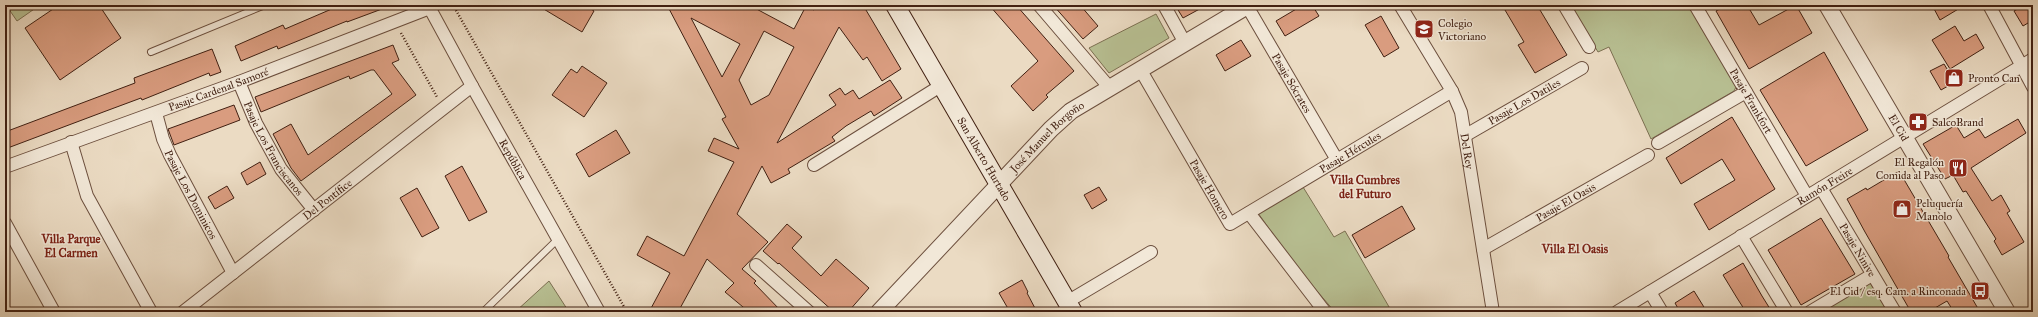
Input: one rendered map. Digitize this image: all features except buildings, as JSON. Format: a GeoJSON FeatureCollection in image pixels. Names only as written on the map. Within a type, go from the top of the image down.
{"type":"FeatureCollection","features":[{"type":"Feature","properties":{"kind":"main road","name":"San Alberto Hurtado"},"geometry":{"type":"LineString","coordinates":[[895,5],[1070,307]]}},
{"type":"Feature","properties":{"kind":"street"},"geometry":{"type":"LineString","coordinates":[[1038,5],[1109,87]]}},
{"type":"Feature","properties":{"kind":"street"},"geometry":{"type":"LineString","coordinates":[[1164,5],[1185,43]]}},
{"type":"Feature","properties":{"kind":"street","name":"Del Rey"},"geometry":{"type":"LineString","coordinates":[[1400,5],[1452,91],[1461,112],[1466,135],[1493,312]]}},
{"type":"Feature","properties":{"kind":"street"},"geometry":{"type":"LineString","coordinates":[[1564,5],[1589,47]]}},
{"type":"Feature","properties":{"kind":"street","name":"Pasaje Frankfort"},"geometry":{"type":"LineString","coordinates":[[1695,5],[1807,196]]}},
{"type":"Feature","properties":{"kind":"street","name":"El Cid"},"geometry":{"type":"LineString","coordinates":[[1827,5],[2007,312]]}},
{"type":"Feature","properties":{"kind":"street"},"geometry":{"type":"LineString","coordinates":[[1989,5],[2033,87]]}},
{"type":"Feature","properties":{"kind":"street","name":"José Manuel Borgoño"},"geometry":{"type":"LineString","coordinates":[[879,312],[999,184],[1071,111],[1109,87],[1248,6]]}},
{"type":"Feature","properties":{"kind":"street","name":"Pasaje Sócrates"},"geometry":{"type":"LineString","coordinates":[[1248,6],[1337,160]]}},
{"type":"Feature","properties":{"kind":"street","name":"Pasaje Cardenal Samoré"},"geometry":{"type":"LineString","coordinates":[[5,167],[239,82],[429,7]]}},
{"type":"Feature","properties":{"kind":"street","name":"República"},"geometry":{"type":"LineString","coordinates":[[429,7],[599,312]]}},
{"type":"Feature","properties":{"kind":"street","name":"Ramón Freire"},"geometry":{"type":"LineString","coordinates":[[1617,312],[2033,59]]}},
{"type":"Feature","properties":{"kind":"street","name":"Pasaje Los Datiles"},"geometry":{"type":"LineString","coordinates":[[1466,135],[1582,68]]}},
{"type":"Feature","properties":{"kind":"street","name":"Pasaje Homero"},"geometry":{"type":"LineString","coordinates":[[1140,69],[1230,224],[1249,213],[1325,312]]}},
{"type":"Feature","properties":{"kind":"street","name":"Pasaje Los Franciscanos"},"geometry":{"type":"LineString","coordinates":[[239,82],[256,123],[281,169],[314,210]]}},
{"type":"Feature","properties":{"kind":"street"},"geometry":{"type":"LineString","coordinates":[[814,165],[942,84]]}},
{"type":"Feature","properties":{"kind":"street","name":"Del Pontífice"},"geometry":{"type":"LineString","coordinates":[[183,312],[472,86]]}},
{"type":"Feature","properties":{"kind":"street","name":"Pasaje Hércules"},"geometry":{"type":"LineString","coordinates":[[1249,213],[1452,91]]}},
{"type":"Feature","properties":{"kind":"street"},"geometry":{"type":"LineString","coordinates":[[1658,143],[1746,92]]}},
{"type":"Feature","properties":{"kind":"street","name":"Pasaje Los Dominicos"},"geometry":{"type":"LineString","coordinates":[[156,113],[163,139],[170,155],[233,273]]}},
{"type":"Feature","properties":{"kind":"street"},"geometry":{"type":"LineString","coordinates":[[71,142],[87,196],[151,312]]}},
{"type":"Feature","properties":{"kind":"street","name":"Pasaje El Oasis"},"geometry":{"type":"LineString","coordinates":[[1483,249],[1648,155]]}},
{"type":"Feature","properties":{"kind":"street","name":"Pasaje Ninive"},"geometry":{"type":"LineString","coordinates":[[1821,188],[1895,312]]}},
{"type":"Feature","properties":{"kind":"street"},"geometry":{"type":"LineString","coordinates":[[5,223],[54,312]]}},
{"type":"Feature","properties":{"kind":"street"},"geometry":{"type":"LineString","coordinates":[[1741,236],[1787,312]]}},
{"type":"Feature","properties":{"kind":"street"},"geometry":{"type":"LineString","coordinates":[[1070,307],[1151,252]]}},
{"type":"Feature","properties":{"kind":"street"},"geometry":{"type":"LineString","coordinates":[[756,265],[809,312]]}},
{"type":"Feature","properties":{"kind":"street"},"geometry":{"type":"LineString","coordinates":[[1810,312],[1872,275]]}},
{"type":"Feature","properties":{"kind":"street"},"geometry":{"type":"LineString","coordinates":[[1650,292],[1662,312]]}},
{"type":"Feature","properties":{"kind":"lane"},"geometry":{"type":"LineString","coordinates":[[151,52],[265,5]]}},
{"type":"Feature","properties":{"kind":"lane"},"geometry":{"type":"LineString","coordinates":[[482,312],[558,239]]}},
{"type":"Feature","properties":{"kind":"path"},"geometry":{"type":"LineString","coordinates":[[453,5],[627,312]]}},
{"type":"Feature","properties":{"kind":"path"},"geometry":{"type":"LineString","coordinates":[[394,22],[443,108]]}},
{"type":"Feature","properties":{"kind":"green space"},"geometry":{"type":"Polygon","coordinates":[[[6,5],[40,5],[17,21],[6,5]]]}},
{"type":"Feature","properties":{"kind":"green space"},"geometry":{"type":"Polygon","coordinates":[[[1570,5],[1690,5],[1737,85],[1734,91],[1651,139],[1609,47],[1598,52],[1570,5]]]}},
{"type":"Feature","properties":{"kind":"green space"},"geometry":{"type":"Polygon","coordinates":[[[1156,14],[1169,38],[1109,73],[1089,48],[1156,14]]]}},
{"type":"Feature","properties":{"kind":"green space"},"geometry":{"type":"Polygon","coordinates":[[[1303,187],[1334,237],[1345,231],[1392,312],[1335,312],[1298,269],[1258,213],[1303,187]]]}},
{"type":"Feature","properties":{"kind":"green space"},"geometry":{"type":"Polygon","coordinates":[[[549,281],[569,312],[515,312],[549,281]]]}},
{"type":"Feature","properties":{"kind":"green space"},"geometry":{"type":"Polygon","coordinates":[[[1869,281],[1888,312],[1818,312],[1869,281]]]}},
{"type":"Feature","properties":{"kind":"place","name":"Colegio Victoriano"},"geometry":{"type":"Point","coordinates":[1424,29]}},
{"type":"Feature","properties":{"kind":"place","name":"Pronto Can"},"geometry":{"type":"Point","coordinates":[1954,78]}},
{"type":"Feature","properties":{"kind":"place","name":"SalcoBrand"},"geometry":{"type":"Point","coordinates":[1918,122]}},
{"type":"Feature","properties":{"kind":"place","name":"El Regalón Comida al Paso"},"geometry":{"type":"Point","coordinates":[1958,168]}},
{"type":"Feature","properties":{"kind":"place","name":"Peluquería Manolo"},"geometry":{"type":"Point","coordinates":[1902,209]}},
{"type":"Feature","properties":{"kind":"place","name":"El Cid / esq. Cam. a Rinconada"},"geometry":{"type":"Point","coordinates":[1980,291]}},
{"type":"Feature","properties":{"kind":"district","name":"Villa Cumbres del Futuro"},"geometry":{"type":"Point","coordinates":[1365,187]}},
{"type":"Feature","properties":{"kind":"district","name":"Villa Parque El Carmen"},"geometry":{"type":"Point","coordinates":[71,246]}},
{"type":"Feature","properties":{"kind":"district","name":"Villa El Oasis"},"geometry":{"type":"Point","coordinates":[1575,249]}}]}
